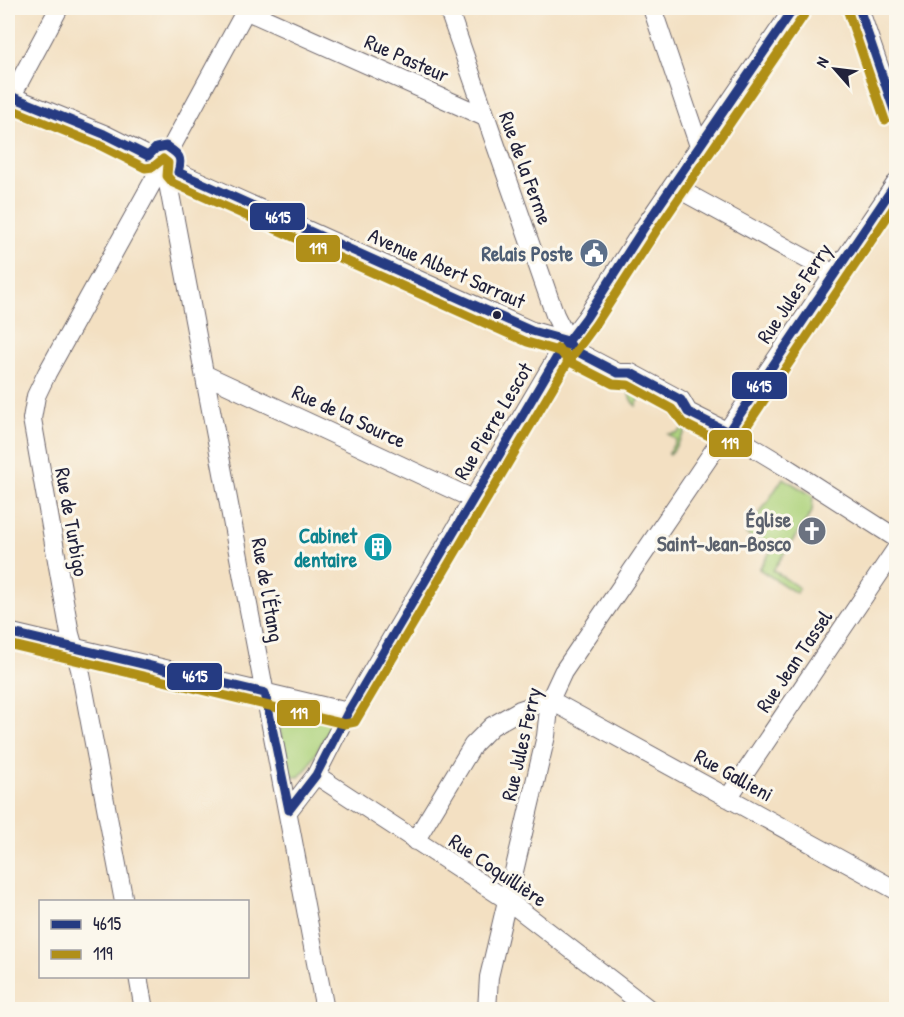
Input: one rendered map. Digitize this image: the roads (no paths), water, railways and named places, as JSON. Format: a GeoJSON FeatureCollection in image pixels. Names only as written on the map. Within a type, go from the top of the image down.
{"type":"FeatureCollection","features":[{"type":"Feature","properties":{"kind":"street"},"geometry":{"type":"LineString","coordinates":[[59,8],[9,98],[104,134],[148,156]]}},
{"type":"Feature","properties":{"kind":"street","name":"Rue de la Ferme"},"geometry":{"type":"LineString","coordinates":[[448,8],[484,117],[555,315],[568,341]]}},
{"type":"Feature","properties":{"kind":"street"},"geometry":{"type":"LineString","coordinates":[[652,8],[699,146]]}},
{"type":"Feature","properties":{"kind":"street","name":"Rue Pierre Lescot"},"geometry":{"type":"LineString","coordinates":[[289,810],[316,775],[348,712],[472,499],[568,341],[586,318],[645,226],[794,8]]}},
{"type":"Feature","properties":{"kind":"street"},"geometry":{"type":"LineString","coordinates":[[858,8],[897,116]]}},
{"type":"Feature","properties":{"kind":"street"},"geometry":{"type":"LineString","coordinates":[[171,148],[246,9]]}},
{"type":"Feature","properties":{"kind":"street","name":"Rue Pasteur"},"geometry":{"type":"LineString","coordinates":[[246,9],[484,117]]}},
{"type":"Feature","properties":{"kind":"street"},"geometry":{"type":"LineString","coordinates":[[166,146],[171,148],[180,158],[167,175],[149,170],[148,156],[156,148],[166,146]]}},
{"type":"Feature","properties":{"kind":"street","name":"Avenue Albert Sarraut"},"geometry":{"type":"LineString","coordinates":[[167,175],[532,331],[568,341]]}},
{"type":"Feature","properties":{"kind":"street","name":"Rue de l'Étang"},"geometry":{"type":"LineString","coordinates":[[167,175],[262,686],[289,810],[326,1010]]}},
{"type":"Feature","properties":{"kind":"street","name":"Rue de Turbigo"},"geometry":{"type":"LineString","coordinates":[[124,900],[80,669],[70,634],[32,419],[36,396],[47,373],[167,175]]}},
{"type":"Feature","properties":{"kind":"street","name":"Rue Jules Ferry"},"geometry":{"type":"LineString","coordinates":[[487,1010],[489,977],[546,736],[550,700],[563,672],[712,460],[728,432],[897,183]]}},
{"type":"Feature","properties":{"kind":"street"},"geometry":{"type":"LineString","coordinates":[[673,186],[834,274]]}},
{"type":"Feature","properties":{"kind":"street"},"geometry":{"type":"LineString","coordinates":[[568,341],[574,350],[618,373],[631,374],[681,400],[688,412],[728,432],[782,471],[897,538]]}},
{"type":"Feature","properties":{"kind":"street","name":"Rue de la Source"},"geometry":{"type":"LineString","coordinates":[[206,375],[472,499]]}},
{"type":"Feature","properties":{"kind":"street","name":"Rue Jean Tassel"},"geometry":{"type":"LineString","coordinates":[[728,798],[897,549]]}},
{"type":"Feature","properties":{"kind":"street"},"geometry":{"type":"LineString","coordinates":[[8,632],[348,712]]}},
{"type":"Feature","properties":{"kind":"street"},"geometry":{"type":"LineString","coordinates":[[415,841],[473,745],[492,726],[520,710],[550,700]]}},
{"type":"Feature","properties":{"kind":"street","name":"Rue Gallieni"},"geometry":{"type":"LineString","coordinates":[[550,700],[897,890]]}},
{"type":"Feature","properties":{"kind":"street","name":"Rue Coquillière"},"geometry":{"type":"LineString","coordinates":[[316,775],[507,900],[650,1010]]}},
{"type":"Feature","properties":{"kind":"street"},"geometry":{"type":"LineString","coordinates":[[138,978],[144,1010]]}},
{"type":"Feature","properties":{"kind":"place","name":"Relais Poste"},"geometry":{"type":"Point","coordinates":[594,253]}},
{"type":"Feature","properties":{"kind":"place","name":"Église Saint-Jean-Bosco"},"geometry":{"type":"Point","coordinates":[812,531]}},
{"type":"Feature","properties":{"kind":"place","name":"Cabinet dentaire"},"geometry":{"type":"Point","coordinates":[378,547]}}]}
